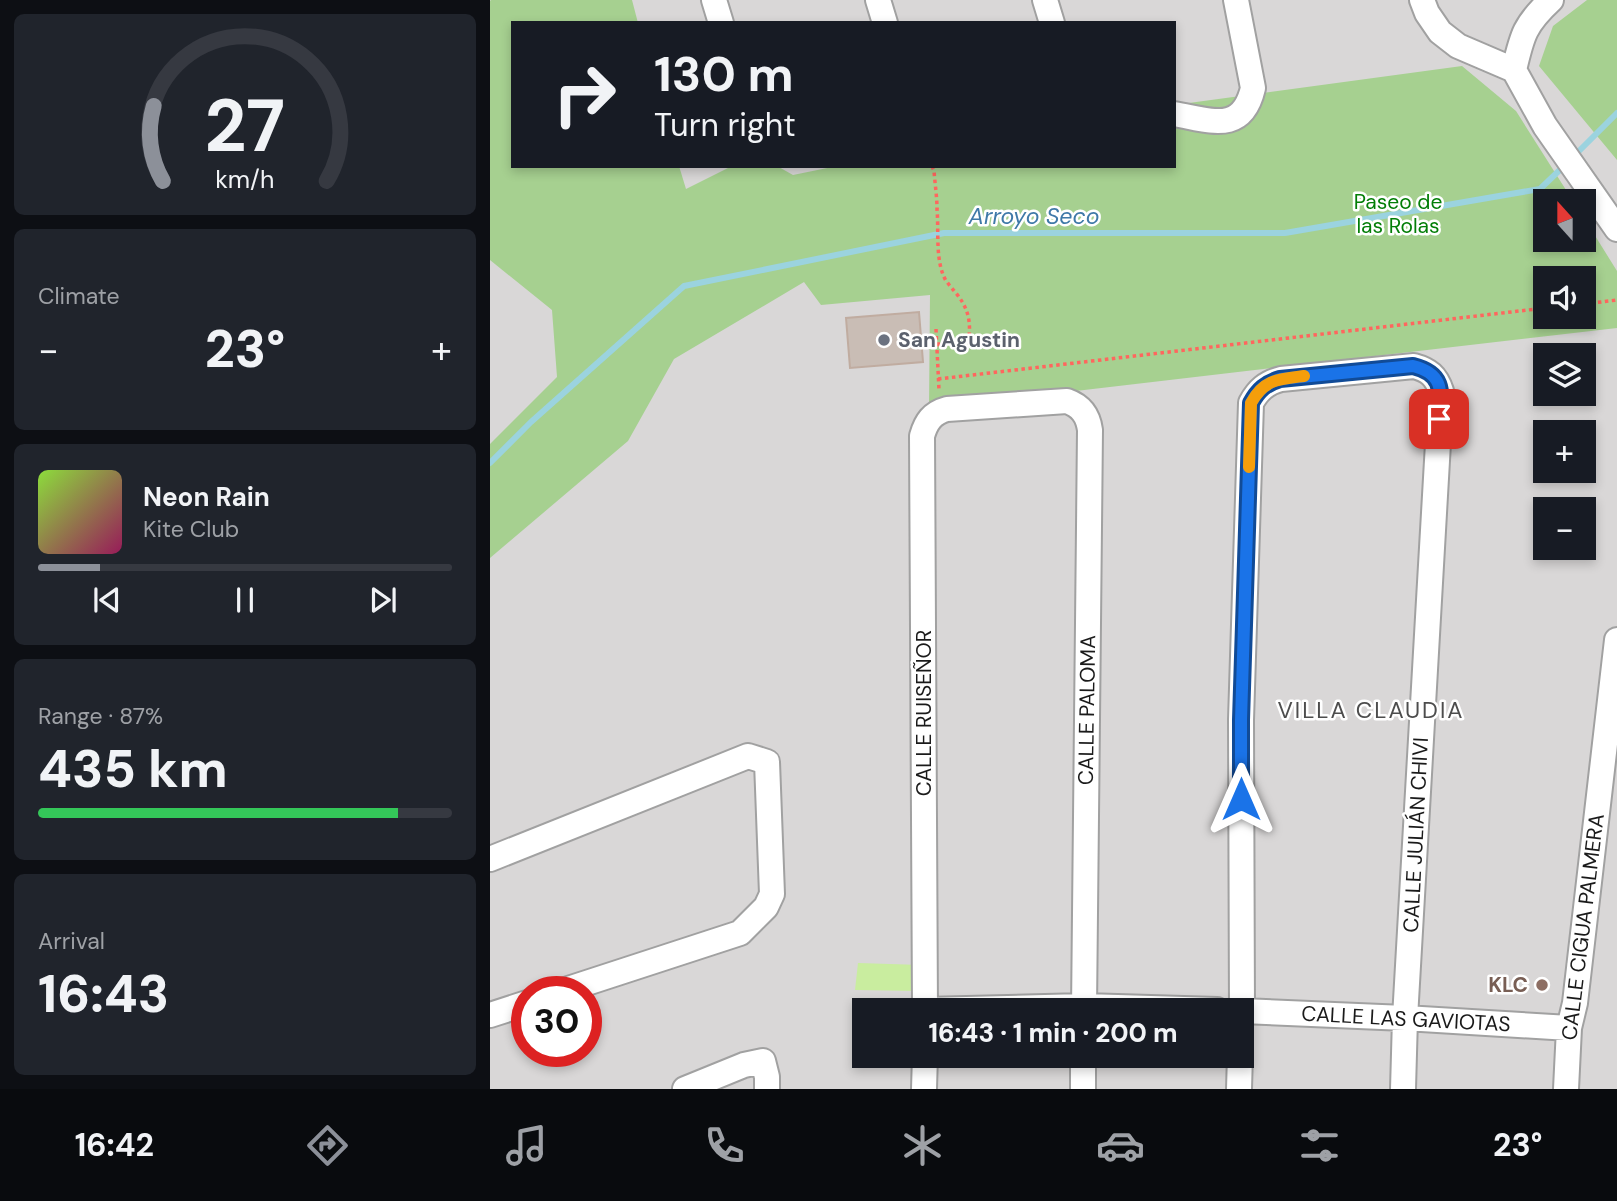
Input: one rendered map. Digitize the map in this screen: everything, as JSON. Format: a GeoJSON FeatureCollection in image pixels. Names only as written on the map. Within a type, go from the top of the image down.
{"type":"FeatureCollection","features":[{"type":"Feature","properties":{"kind":"street"},"geometry":{"type":"LineString","coordinates":[[714,0],[720,21]]}},
{"type":"Feature","properties":{"kind":"street"},"geometry":{"type":"LineString","coordinates":[[878,0],[884,21]]}},
{"type":"Feature","properties":{"kind":"street"},"geometry":{"type":"LineString","coordinates":[[1045,0],[1051,21]]}},
{"type":"Feature","properties":{"kind":"street"},"geometry":{"type":"LineString","coordinates":[[1176,114],[1220,121],[1242,113],[1249,102],[1252,88],[1236,0]]}},
{"type":"Feature","properties":{"kind":"street"},"geometry":{"type":"LineString","coordinates":[[1422,0],[1440,32],[1458,46],[1514,70],[1545,126],[1616,228]]}},
{"type":"Feature","properties":{"kind":"street"},"geometry":{"type":"LineString","coordinates":[[1514,70],[1523,34],[1535,15],[1551,0]]}},
{"type":"Feature","properties":{"kind":"street","name":"CALLE JULIÁN CHIVI"},"geometry":{"type":"LineString","coordinates":[[1242,998],[1241,720],[1251,403],[1262,387],[1280,379],[1413,366],[1424,369],[1432,374],[1441,391],[1403,1089]]}},
{"type":"Feature","properties":{"kind":"street","name":"CALLE PALOMA"},"geometry":{"type":"LineString","coordinates":[[934,415],[947,409],[1067,401],[1084,411],[1088,420],[1084,998]]}},
{"type":"Feature","properties":{"kind":"street","name":"CALLE RUISEÑOR"},"geometry":{"type":"LineString","coordinates":[[925,998],[922,436],[925,426],[934,415]]}},
{"type":"Feature","properties":{"kind":"street","name":"CALLE CIGUA PALMERA"},"geometry":{"type":"LineString","coordinates":[[1566,1089],[1569,1028],[1575,1003],[1617,640]]}},
{"type":"Feature","properties":{"kind":"street"},"geometry":{"type":"LineString","coordinates":[[490,859],[748,756],[767,762],[772,894],[766,907],[740,933],[602,978]]}},
{"type":"Feature","properties":{"kind":"street"},"geometry":{"type":"LineString","coordinates":[[490,1015],[511,1008]]}},
{"type":"Feature","properties":{"kind":"street","name":"CALLE LAS GAVIOTAS"},"geometry":{"type":"LineString","coordinates":[[1254,1011],[1569,1028]]}},
{"type":"Feature","properties":{"kind":"street"},"geometry":{"type":"LineString","coordinates":[[685,1089],[763,1060],[767,1089]]}},
{"type":"Feature","properties":{"kind":"street"},"geometry":{"type":"LineString","coordinates":[[924,1089],[925,1068]]}},
{"type":"Feature","properties":{"kind":"street"},"geometry":{"type":"LineString","coordinates":[[1083,1068],[1083,1089]]}},
{"type":"Feature","properties":{"kind":"street"},"geometry":{"type":"LineString","coordinates":[[1239,1089],[1240,1068]]}},
{"type":"Feature","properties":{"kind":"path"},"geometry":{"type":"LineString","coordinates":[[933,168],[939,249],[944,276],[947,284],[962,301],[970,324],[969,337],[963,342],[937,344]]}},
{"type":"Feature","properties":{"kind":"path"},"geometry":{"type":"LineString","coordinates":[[1596,303],[1617,300]]}},
{"type":"Feature","properties":{"kind":"path"},"geometry":{"type":"LineString","coordinates":[[938,379],[1533,310]]}},
{"type":"Feature","properties":{"kind":"path"},"geometry":{"type":"LineString","coordinates":[[934,415],[938,379],[936,329]]}},
{"type":"Feature","properties":{"kind":"shaded area"},"geometry":{"type":"Polygon","coordinates":[[[490,0],[1617,0],[1617,1089],[490,1089],[490,0]]]}},
{"type":"Feature","properties":{"kind":"green space","name":"Paseo de las Rolas"},"geometry":{"type":"Polygon","coordinates":[[[491,0],[632,0],[637,21],[511,21],[511,168],[680,168],[686,189],[728,168],[781,168],[793,175],[827,168],[1176,168],[1176,105],[1462,66],[1516,111],[1565,189],[1533,189],[1533,252],[1596,252],[1596,237],[1617,271],[1617,328],[929,408],[930,295],[821,305],[804,282],[674,359],[628,441],[490,558],[490,444],[557,377],[552,310],[490,260],[491,0]]]}},
{"type":"Feature","properties":{"kind":"green space"},"geometry":{"type":"Polygon","coordinates":[[[1587,0],[1617,0],[1617,160],[1539,66],[1553,26],[1587,0]]]}},
{"type":"Feature","properties":{"kind":"green space"},"geometry":{"type":"Polygon","coordinates":[[[858,963],[922,965],[919,991],[855,990],[858,963]]]}},
{"type":"Feature","properties":{"kind":"building","name":"San Agustin"},"geometry":{"type":"Polygon","coordinates":[[[919,312],[923,362],[850,368],[846,318],[919,312]]]}},
{"type":"Feature","properties":{"kind":"waterway","name":"Arroyo Seco"},"geometry":{"type":"LineString","coordinates":[[1574,156],[1617,113]]}},
{"type":"Feature","properties":{"kind":"waterway","name":"Arroyo Seco"},"geometry":{"type":"LineString","coordinates":[[490,463],[531,422],[684,286],[944,233],[1285,233],[1540,189],[1566,164]]}},
{"type":"Feature","properties":{"kind":"slow traffic"},"geometry":{"type":"LineString","coordinates":[[1249,467],[1251,403],[1256,394],[1271,382],[1304,376]]}},
{"type":"Feature","properties":{"kind":"place","name":"San Agustin"},"geometry":{"type":"Point","coordinates":[884,340]}},
{"type":"Feature","properties":{"kind":"place","name":"KLC"},"geometry":{"type":"Point","coordinates":[1542,985]}},
{"type":"Feature","properties":{"kind":"district","name":"VILLA CLAUDIA"},"geometry":{"type":"Point","coordinates":[1371,710]}},
{"type":"Feature","properties":{"kind":"route"},"geometry":{"type":"LineString","coordinates":[[1241,799],[1251,403],[1262,387],[1280,379],[1413,366],[1432,374],[1438,382],[1441,391],[1439,419]]}}]}
